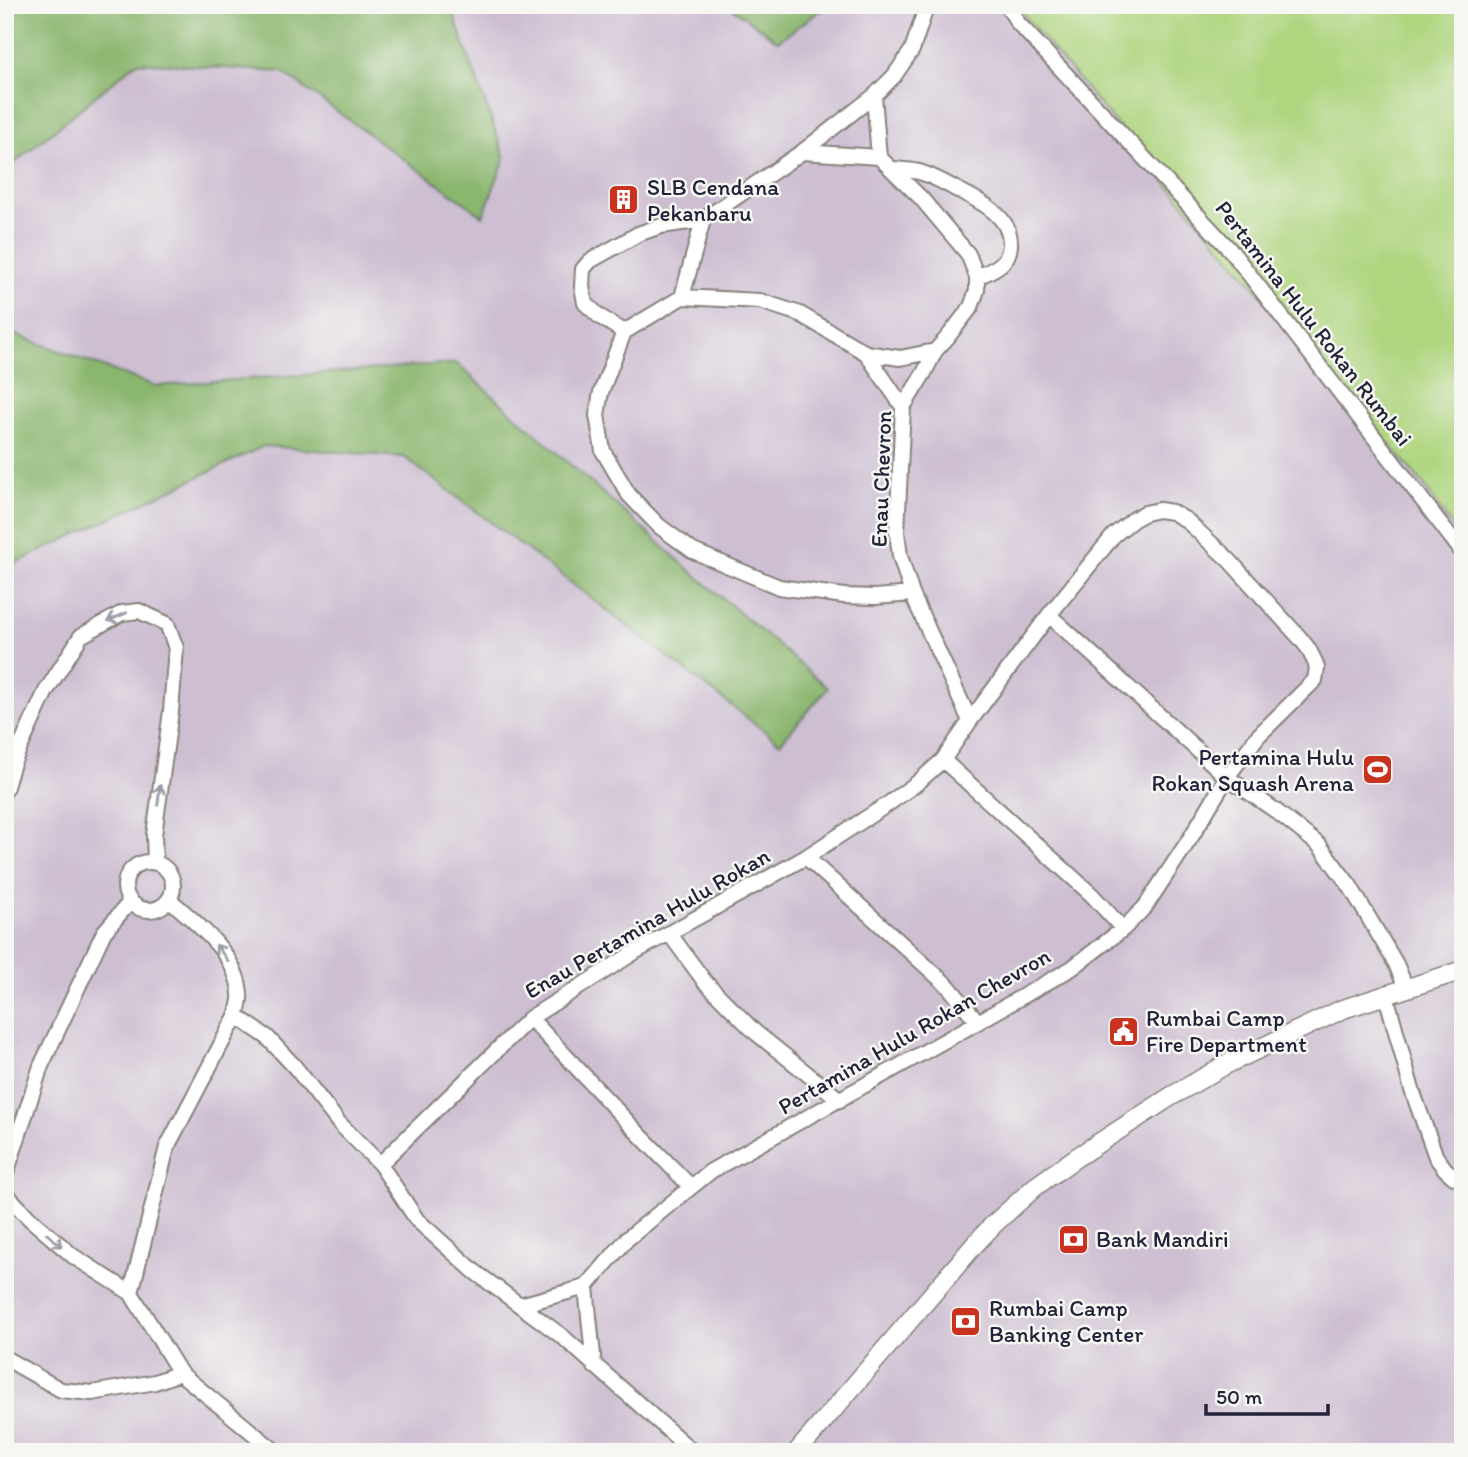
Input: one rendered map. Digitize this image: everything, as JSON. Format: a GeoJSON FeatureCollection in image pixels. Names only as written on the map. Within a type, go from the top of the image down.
{"type":"FeatureCollection","features":[{"type":"Feature","properties":{"kind":"street"},"geometry":{"type":"LineString","coordinates":[[624,332],[585,303],[583,269],[590,261],[638,234],[661,226],[703,220],[803,152],[874,96],[894,76],[912,50],[927,5]]}},
{"type":"Feature","properties":{"kind":"street","name":"Pertamina Hulu Rokan Rumbai"},"geometry":{"type":"LineString","coordinates":[[1007,5],[1018,23],[1232,252],[1463,553]]}},
{"type":"Feature","properties":{"kind":"street"},"geometry":{"type":"LineString","coordinates":[[874,96],[879,157]]}},
{"type":"Feature","properties":{"kind":"street"},"geometry":{"type":"LineString","coordinates":[[803,152],[879,157],[921,198],[968,254],[977,276],[994,270],[1007,259],[1010,233],[1005,222],[980,201],[919,172],[892,169]]}},
{"type":"Feature","properties":{"kind":"street"},"geometry":{"type":"LineString","coordinates":[[682,297],[703,220]]}},
{"type":"Feature","properties":{"kind":"street","name":"Enau Chevron"},"geometry":{"type":"LineString","coordinates":[[970,721],[912,594],[900,556],[897,532],[904,407],[935,351],[971,307],[977,290],[977,276]]}},
{"type":"Feature","properties":{"kind":"street"},"geometry":{"type":"LineString","coordinates":[[912,594],[844,596],[779,587],[693,551],[659,526],[629,495],[603,451],[597,415],[601,392],[624,332],[682,297],[760,301],[800,314],[866,353],[900,358],[935,351]]}},
{"type":"Feature","properties":{"kind":"street"},"geometry":{"type":"LineString","coordinates":[[866,353],[904,407]]}},
{"type":"Feature","properties":{"kind":"street","name":"Pertamina Hulu Rokan Chevron"},"geometry":{"type":"LineString","coordinates":[[586,1287],[627,1239],[711,1171],[1072,968],[1123,929],[1145,906],[1227,778],[1258,736],[1315,680],[1317,668],[1300,638],[1229,560],[1186,520],[1172,512],[1159,510],[1145,513],[1114,535],[1049,615]]}},
{"type":"Feature","properties":{"kind":"street"},"geometry":{"type":"LineString","coordinates":[[5,790],[13,763],[46,691],[81,636],[122,613],[139,611],[167,624],[176,648],[171,711],[154,835],[155,862]]}},
{"type":"Feature","properties":{"kind":"street"},"geometry":{"type":"LineString","coordinates":[[1049,615],[1227,778],[1276,811],[1319,845],[1350,886],[1396,964],[1406,988]]}},
{"type":"Feature","properties":{"kind":"street","name":"Enau Pertamina Hulu Rokan"},"geometry":{"type":"LineString","coordinates":[[380,1164],[530,1018],[635,952],[806,857],[917,783],[943,760],[1049,615]]}},
{"type":"Feature","properties":{"kind":"street"},"geometry":{"type":"LineString","coordinates":[[943,760],[1092,895],[1123,929]]}},
{"type":"Feature","properties":{"kind":"street"},"geometry":{"type":"LineString","coordinates":[[806,857],[941,979],[978,1022]]}},
{"type":"Feature","properties":{"kind":"street"},"geometry":{"type":"LineString","coordinates":[[155,862],[168,871],[174,885],[170,900],[158,909],[143,910],[130,902],[125,891],[126,879],[132,869],[143,863],[155,862]]}},
{"type":"Feature","properties":{"kind":"street"},"geometry":{"type":"LineString","coordinates":[[131,1293],[167,1147],[236,1016],[240,995],[234,968],[207,932],[170,900]]}},
{"type":"Feature","properties":{"kind":"street"},"geometry":{"type":"LineString","coordinates":[[5,1177],[41,1066],[104,932],[130,902]]}},
{"type":"Feature","properties":{"kind":"street"},"geometry":{"type":"LineString","coordinates":[[669,933],[705,982],[755,1032],[840,1100]]}},
{"type":"Feature","properties":{"kind":"street"},"geometry":{"type":"LineString","coordinates":[[797,1452],[976,1243],[1036,1186],[1170,1097],[1227,1064],[1343,1009],[1463,970]]}},
{"type":"Feature","properties":{"kind":"street"},"geometry":{"type":"LineString","coordinates":[[1386,995],[1412,1090],[1436,1157],[1454,1177],[1463,1180]]}},
{"type":"Feature","properties":{"kind":"street"},"geometry":{"type":"LineString","coordinates":[[236,1016],[267,1037],[295,1067],[339,1123],[380,1164],[417,1220],[475,1272],[563,1337],[693,1452]]}},
{"type":"Feature","properties":{"kind":"street"},"geometry":{"type":"LineString","coordinates":[[530,1018],[691,1187]]}},
{"type":"Feature","properties":{"kind":"street"},"geometry":{"type":"LineString","coordinates":[[5,1193],[73,1256],[131,1293],[180,1373],[276,1452]]}},
{"type":"Feature","properties":{"kind":"street"},"geometry":{"type":"LineString","coordinates":[[520,1305],[586,1287],[594,1366]]}},
{"type":"Feature","properties":{"kind":"street"},"geometry":{"type":"LineString","coordinates":[[5,1357],[61,1390],[92,1393],[155,1382],[180,1373]]}},
{"type":"Feature","properties":{"kind":"shaded area"},"geometry":{"type":"Polygon","coordinates":[[[5,5],[1463,5],[1463,1452],[5,1452],[5,5]]]}},
{"type":"Feature","properties":{"kind":"green space"},"geometry":{"type":"Polygon","coordinates":[[[5,5],[450,5],[505,158],[483,216],[282,72],[137,62],[13,164],[5,178],[5,5]]]}},
{"type":"Feature","properties":{"kind":"green space"},"geometry":{"type":"Polygon","coordinates":[[[728,5],[828,5],[778,41],[728,5]]]}},
{"type":"Feature","properties":{"kind":"green space"},"geometry":{"type":"Polygon","coordinates":[[[1018,5],[1463,5],[1463,543],[1424,485],[1030,23],[1018,5]]]}},
{"type":"Feature","properties":{"kind":"green space"},"geometry":{"type":"Polygon","coordinates":[[[5,331],[155,386],[456,363],[685,566],[828,688],[780,743],[404,457],[264,446],[5,568],[5,331]]]}},
{"type":"Feature","properties":{"kind":"place","name":"SLB Cendana Pekanbaru"},"geometry":{"type":"Point","coordinates":[624,200]}},
{"type":"Feature","properties":{"kind":"place","name":"Pertamina Hulu Rokan Squash Arena"},"geometry":{"type":"Point","coordinates":[1377,770]}},
{"type":"Feature","properties":{"kind":"place","name":"Rumbai Camp Fire Department"},"geometry":{"type":"Point","coordinates":[1123,1031]}},
{"type":"Feature","properties":{"kind":"place","name":"Bank Mandiri"},"geometry":{"type":"Point","coordinates":[1073,1239]}},
{"type":"Feature","properties":{"kind":"place","name":"Rumbai Camp Banking Center"},"geometry":{"type":"Point","coordinates":[966,1321]}}]}
